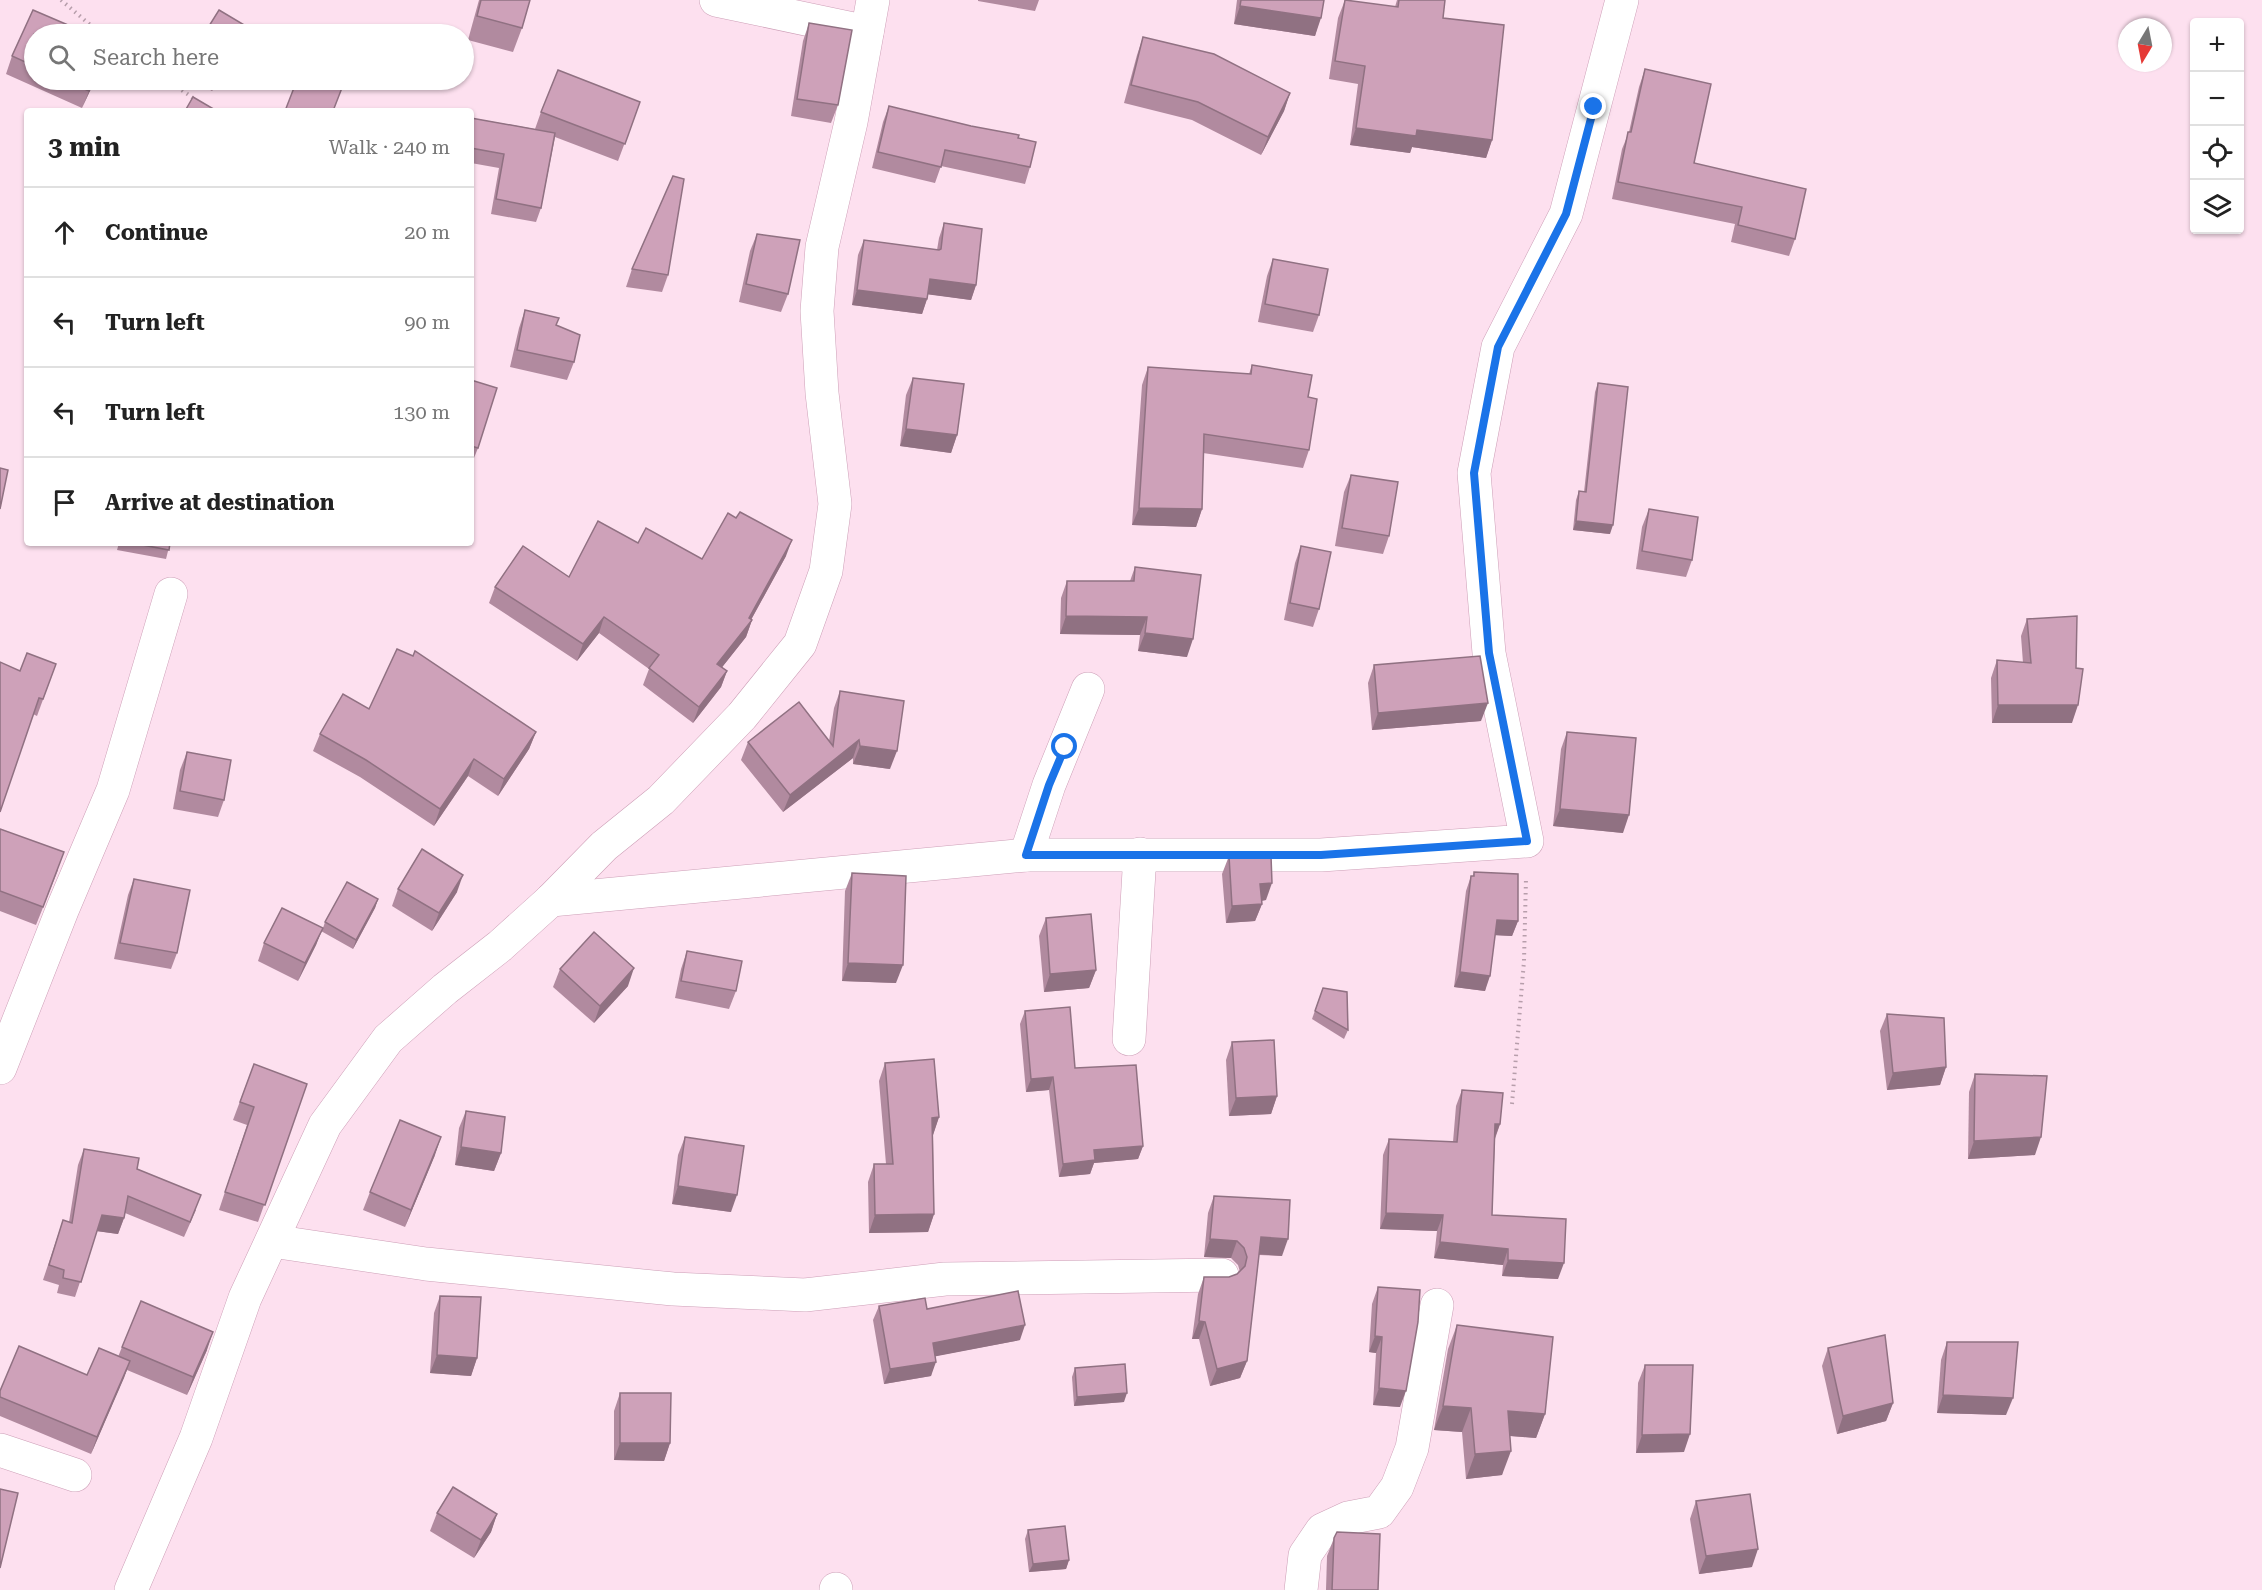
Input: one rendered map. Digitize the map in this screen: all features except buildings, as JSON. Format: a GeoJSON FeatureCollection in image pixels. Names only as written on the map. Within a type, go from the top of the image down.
{"type":"FeatureCollection","features":[{"type":"Feature","properties":{"kind":"street"},"geometry":{"type":"LineString","coordinates":[[716,0],[867,32]]}},
{"type":"Feature","properties":{"kind":"street"},"geometry":{"type":"LineString","coordinates":[[131,1590],[196,1438],[244,1298],[325,1125],[388,1039],[445,989],[500,946],[551,900],[604,846],[661,800],[741,716],[800,644],[826,571],[835,504],[822,393],[817,311],[822,247],[851,122],[873,0]]}},
{"type":"Feature","properties":{"kind":"street"},"geometry":{"type":"LineString","coordinates":[[551,900],[1026,855],[1321,855],[1527,841],[1489,653],[1474,473],[1498,347],[1566,214],[1622,0]]}},
{"type":"Feature","properties":{"kind":"street"},"geometry":{"type":"LineString","coordinates":[[0,1068],[63,908],[113,790],[171,594]]}},
{"type":"Feature","properties":{"kind":"street"},"geometry":{"type":"LineString","coordinates":[[1026,855],[1049,785],[1088,688]]}},
{"type":"Feature","properties":{"kind":"street"},"geometry":{"type":"LineString","coordinates":[[1129,1039],[1140,854]]}},
{"type":"Feature","properties":{"kind":"street"},"geometry":{"type":"LineString","coordinates":[[272,1241],[426,1264],[509,1273],[673,1289],[805,1295],[945,1279],[1222,1275]]}},
{"type":"Feature","properties":{"kind":"street"},"geometry":{"type":"LineString","coordinates":[[1301,1590],[1305,1555],[1322,1530],[1348,1518],[1379,1512],[1397,1486],[1412,1448],[1437,1305]]}},
{"type":"Feature","properties":{"kind":"street"},"geometry":{"type":"LineString","coordinates":[[0,1450],[75,1475]]}},
{"type":"Feature","properties":{"kind":"path"},"geometry":{"type":"LineString","coordinates":[[62,0],[90,24]]}},
{"type":"Feature","properties":{"kind":"path"},"geometry":{"type":"LineString","coordinates":[[181,90],[203,105]]}},
{"type":"Feature","properties":{"kind":"path"},"geometry":{"type":"LineString","coordinates":[[1512,1104],[1524,962],[1527,841]]}},
{"type":"Feature","properties":{"kind":"route"},"geometry":{"type":"LineString","coordinates":[[1065,747],[1049,785],[1026,855],[1321,855],[1527,841],[1489,653],[1474,473],[1498,347],[1566,214],[1594,107]]}}]}
